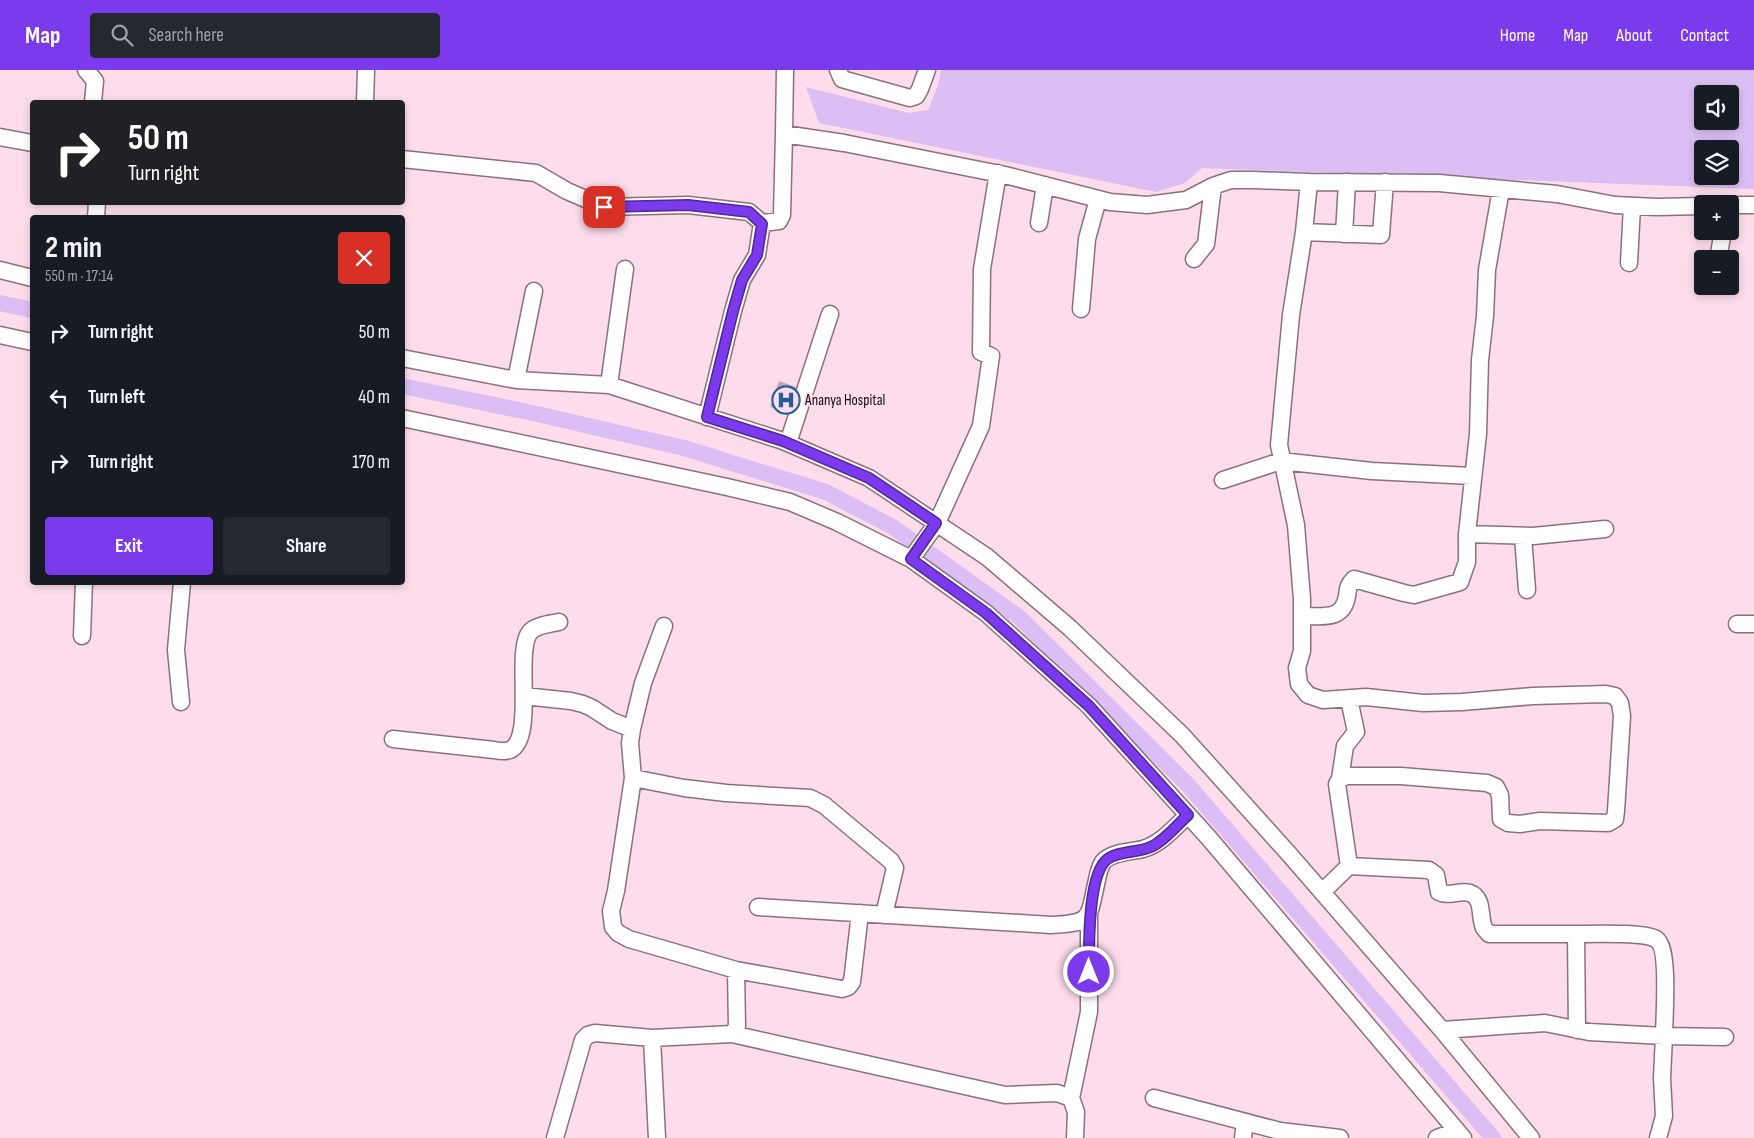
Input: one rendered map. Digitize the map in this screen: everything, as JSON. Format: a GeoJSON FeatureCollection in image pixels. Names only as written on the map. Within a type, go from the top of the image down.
{"type":"FeatureCollection","features":[{"type":"Feature","properties":{"kind":"street"},"geometry":{"type":"LineString","coordinates":[[86,70],[95,81],[93,100]]}},
{"type":"Feature","properties":{"kind":"street"},"geometry":{"type":"LineString","coordinates":[[365,100],[366,70]]}},
{"type":"Feature","properties":{"kind":"street"},"geometry":{"type":"LineString","coordinates":[[762,224],[779,221],[782,215],[785,70]]}},
{"type":"Feature","properties":{"kind":"street"},"geometry":{"type":"LineString","coordinates":[[838,70],[842,79],[910,98],[916,96],[927,70]]}},
{"type":"Feature","properties":{"kind":"street"},"geometry":{"type":"LineString","coordinates":[[784,134],[844,142],[998,173],[1110,202],[1147,205],[1186,200],[1213,186],[1232,180],[1439,183],[1557,194],[1615,205],[1694,206]]}},
{"type":"Feature","properties":{"kind":"street"},"geometry":{"type":"LineString","coordinates":[[0,137],[30,143]]}},
{"type":"Feature","properties":{"kind":"street"},"geometry":{"type":"LineString","coordinates":[[405,159],[536,172],[568,191],[604,207],[688,205],[749,212],[762,224]]}},
{"type":"Feature","properties":{"kind":"street"},"geometry":{"type":"LineString","coordinates":[[913,556],[933,528],[981,426],[991,356],[981,352],[982,268],[998,173]]}},
{"type":"Feature","properties":{"kind":"street"},"geometry":{"type":"LineString","coordinates":[[1309,182],[1304,232],[1291,315],[1279,445],[1296,525],[1302,616],[1302,651],[1297,668],[1299,684],[1308,695],[1323,700],[1366,697],[1423,703],[1470,702],[1562,694],[1606,694],[1615,696],[1620,703],[1622,716],[1615,819],[1608,823],[1540,821],[1520,824],[1508,823],[1501,819],[1500,795],[1496,786],[1487,783],[1401,776],[1346,776],[1340,779]]}},
{"type":"Feature","properties":{"kind":"street"},"geometry":{"type":"LineString","coordinates":[[1344,234],[1348,182]]}},
{"type":"Feature","properties":{"kind":"street"},"geometry":{"type":"LineString","coordinates":[[1304,232],[1381,235],[1385,182]]}},
{"type":"Feature","properties":{"kind":"street"},"geometry":{"type":"LineString","coordinates":[[1039,223],[1045,185]]}},
{"type":"Feature","properties":{"kind":"street"},"geometry":{"type":"LineString","coordinates":[[1194,259],[1206,244],[1213,186]]}},
{"type":"Feature","properties":{"kind":"street"},"geometry":{"type":"LineString","coordinates":[[1302,616],[1338,614],[1344,607],[1348,586],[1354,579],[1414,594],[1460,582],[1467,562],[1466,534],[1478,434],[1480,360],[1485,316],[1487,270],[1501,189]]}},
{"type":"Feature","properties":{"kind":"street"},"geometry":{"type":"LineString","coordinates":[[1081,309],[1087,239],[1098,199]]}},
{"type":"Feature","properties":{"kind":"street"},"geometry":{"type":"LineString","coordinates":[[1739,205],[1754,205]]}},
{"type":"Feature","properties":{"kind":"street"},"geometry":{"type":"LineString","coordinates":[[1629,263],[1632,206]]}},
{"type":"Feature","properties":{"kind":"street"},"geometry":{"type":"LineString","coordinates":[[707,417],[733,311],[742,280],[757,255],[762,224]]}},
{"type":"Feature","properties":{"kind":"street"},"geometry":{"type":"LineString","coordinates":[[0,270],[30,278]]}},
{"type":"Feature","properties":{"kind":"street"},"geometry":{"type":"LineString","coordinates":[[609,385],[625,270]]}},
{"type":"Feature","properties":{"kind":"street"},"geometry":{"type":"LineString","coordinates":[[516,380],[534,291]]}},
{"type":"Feature","properties":{"kind":"street"},"geometry":{"type":"LineString","coordinates":[[788,443],[830,314]]}},
{"type":"Feature","properties":{"kind":"street"},"geometry":{"type":"LineString","coordinates":[[0,335],[30,342]]}},
{"type":"Feature","properties":{"kind":"street"},"geometry":{"type":"LineString","coordinates":[[405,359],[516,380],[609,385],[788,443],[869,478],[933,528],[987,557],[1070,628],[1182,735],[1442,1030],[1531,1138]]}},
{"type":"Feature","properties":{"kind":"street"},"geometry":{"type":"LineString","coordinates":[[405,419],[790,502],[913,556],[986,613],[1089,706],[1188,815],[1460,1135]]}},
{"type":"Feature","properties":{"kind":"street"},"geometry":{"type":"LineString","coordinates":[[1223,480],[1281,461],[1372,471],[1472,476]]}},
{"type":"Feature","properties":{"kind":"street"},"geometry":{"type":"LineString","coordinates":[[1466,534],[1523,536],[1605,529]]}},
{"type":"Feature","properties":{"kind":"street"},"geometry":{"type":"LineString","coordinates":[[1523,536],[1527,590]]}},
{"type":"Feature","properties":{"kind":"street"},"geometry":{"type":"LineString","coordinates":[[82,636],[84,585]]}},
{"type":"Feature","properties":{"kind":"street"},"geometry":{"type":"LineString","coordinates":[[181,702],[176,650],[182,585]]}},
{"type":"Feature","properties":{"kind":"street"},"geometry":{"type":"LineString","coordinates":[[394,739],[494,750],[510,750],[520,738],[527,638],[531,631],[538,627],[559,622]]}},
{"type":"Feature","properties":{"kind":"street"},"geometry":{"type":"LineString","coordinates":[[1736,624],[1754,624]]}},
{"type":"Feature","properties":{"kind":"street"},"geometry":{"type":"LineString","coordinates":[[664,626],[643,683],[632,729],[630,742],[633,778],[616,891],[611,911],[613,927],[618,933],[629,939],[736,970],[842,990],[852,982],[860,913]]}},
{"type":"Feature","properties":{"kind":"street"},"geometry":{"type":"LineString","coordinates":[[524,696],[577,703],[592,708],[612,721],[632,729]]}},
{"type":"Feature","properties":{"kind":"street"},"geometry":{"type":"LineString","coordinates":[[1349,699],[1356,732],[1345,746],[1340,779],[1337,784],[1349,866]]}},
{"type":"Feature","properties":{"kind":"street"},"geometry":{"type":"LineString","coordinates":[[633,778],[684,788],[726,793],[810,798],[824,806],[891,861],[895,868],[884,915]]}},
{"type":"Feature","properties":{"kind":"street"},"geometry":{"type":"LineString","coordinates":[[1075,1138],[1076,1112],[1071,1098],[1089,1012],[1090,913],[1099,872],[1104,861],[1110,856],[1153,846],[1188,815]]}},
{"type":"Feature","properties":{"kind":"street"},"geometry":{"type":"LineString","coordinates":[[1322,892],[1349,866],[1430,870],[1436,875],[1439,892],[1445,895],[1465,892],[1473,894],[1479,900],[1484,928],[1489,934],[1602,934],[1648,936],[1657,940],[1662,945],[1665,959],[1662,1078],[1664,1116],[1658,1138]]}},
{"type":"Feature","properties":{"kind":"street"},"geometry":{"type":"LineString","coordinates":[[758,907],[1051,925],[1074,924],[1084,920],[1090,913]]}},
{"type":"Feature","properties":{"kind":"street"},"geometry":{"type":"LineString","coordinates":[[1576,934],[1577,1030]]}},
{"type":"Feature","properties":{"kind":"street"},"geometry":{"type":"LineString","coordinates":[[732,1034],[737,1027],[736,970]]}},
{"type":"Feature","properties":{"kind":"street"},"geometry":{"type":"LineString","coordinates":[[1442,1030],[1545,1023],[1589,1032],[1725,1037]]}},
{"type":"Feature","properties":{"kind":"street"},"geometry":{"type":"LineString","coordinates":[[555,1138],[583,1040],[588,1035],[595,1033],[652,1038],[732,1034],[1004,1095],[1057,1093],[1071,1098]]}},
{"type":"Feature","properties":{"kind":"street"},"geometry":{"type":"LineString","coordinates":[[652,1038],[657,1138]]}},
{"type":"Feature","properties":{"kind":"street"},"geometry":{"type":"LineString","coordinates":[[1154,1098],[1244,1130],[1280,1131],[1340,1138]]}},
{"type":"Feature","properties":{"kind":"street"},"geometry":{"type":"LineString","coordinates":[[1437,1138],[1460,1135]]}},
{"type":"Feature","properties":{"kind":"shaded area"},"geometry":{"type":"Polygon","coordinates":[[[941,70],[1754,70],[1754,189],[1202,168],[1185,183],[1156,192],[819,123],[806,87],[909,113],[928,110],[938,85],[941,70]]]}},
{"type":"Feature","properties":{"kind":"building"},"geometry":{"type":"Polygon","coordinates":[[[779,381],[796,387],[787,413],[770,407],[779,381]]]}},
{"type":"Feature","properties":{"kind":"waterway"},"geometry":{"type":"LineString","coordinates":[[0,303],[30,310]]}},
{"type":"Feature","properties":{"kind":"waterway"},"geometry":{"type":"LineString","coordinates":[[405,387],[533,413],[684,448],[826,492],[893,527],[1020,618],[1188,785],[1493,1138]]}},
{"type":"Feature","properties":{"kind":"place","name":"Ananya Hospital"},"geometry":{"type":"Point","coordinates":[786,400]}},
{"type":"Feature","properties":{"kind":"route"},"geometry":{"type":"LineString","coordinates":[[604,207],[688,205],[749,212],[762,224],[757,255],[742,280],[733,311],[707,417],[783,441],[869,478],[936,523],[911,559],[986,613],[1089,706],[1188,815],[1153,846],[1110,856],[1104,861],[1099,872],[1090,913],[1089,972]]}}]}
